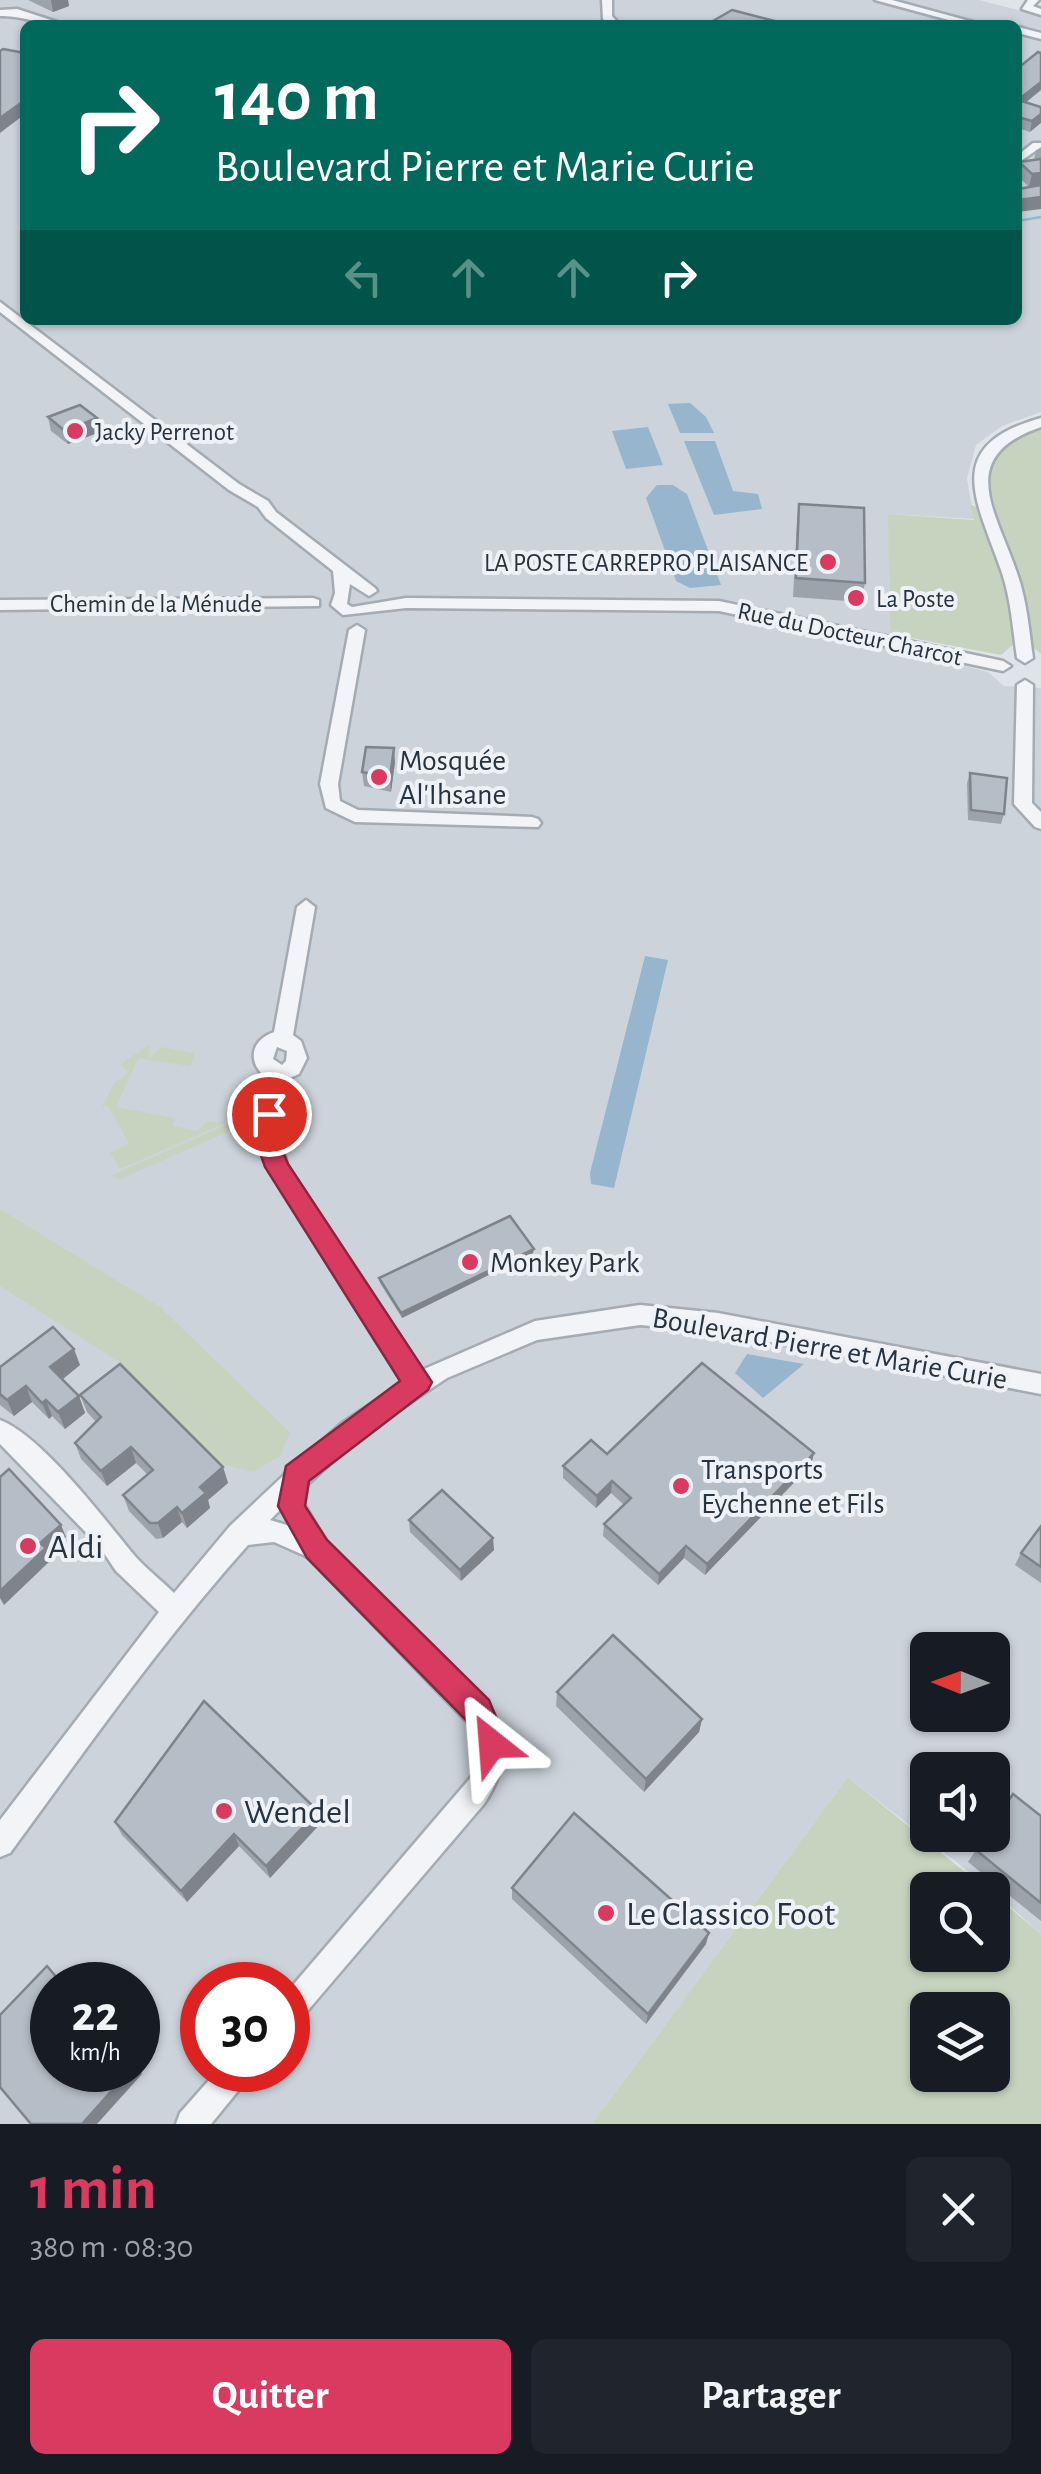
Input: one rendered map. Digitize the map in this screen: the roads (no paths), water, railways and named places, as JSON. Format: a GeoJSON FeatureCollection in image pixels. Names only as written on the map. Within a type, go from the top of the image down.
{"type":"FeatureCollection","features":[{"type":"Feature","properties":{"kind":"street"},"geometry":{"type":"LineString","coordinates":[[880,0],[959,20]]}},
{"type":"Feature","properties":{"kind":"street"},"geometry":{"type":"LineString","coordinates":[[1034,0],[1026,8],[1041,12]]}},
{"type":"Feature","properties":{"kind":"street"},"geometry":{"type":"LineString","coordinates":[[8,11],[40,20]]}},
{"type":"Feature","properties":{"kind":"street"},"geometry":{"type":"LineString","coordinates":[[25,325],[47,346],[234,487],[256,509],[271,515],[372,597],[357,630],[329,784],[332,804],[355,816],[532,823]]}},
{"type":"Feature","properties":{"kind":"street"},"geometry":{"type":"LineString","coordinates":[[1041,422],[1006,436],[988,454],[984,468],[985,504],[1014,586],[1033,662],[1013,658],[1002,666],[1008,678],[1033,683],[1033,726],[1023,804],[1041,824]]}},
{"type":"Feature","properties":{"kind":"street"},"geometry":{"type":"LineString","coordinates":[[340,569],[343,601],[357,630]]}},
{"type":"Feature","properties":{"kind":"street","name":"Chemin de la Ménude"},"geometry":{"type":"LineString","coordinates":[[0,605],[343,601],[357,613],[372,597]]}},
{"type":"Feature","properties":{"kind":"street","name":"Rue du Docteur Charcot"},"geometry":{"type":"LineString","coordinates":[[372,597],[406,603],[696,604],[776,614],[1002,666]]}},
{"type":"Feature","properties":{"kind":"street"},"geometry":{"type":"LineString","coordinates":[[306,907],[282,1041],[270,1044],[260,1055],[262,1064],[276,1071],[268,1129],[277,1167],[406,1369],[419,1382]]}},
{"type":"Feature","properties":{"kind":"street","name":"Boulevard Pierre et Marie Curie"},"geometry":{"type":"LineString","coordinates":[[0,1843],[238,1534],[296,1474],[419,1382],[482,1350],[545,1327],[644,1315],[704,1320],[1041,1384]]}},
{"type":"Feature","properties":{"kind":"street"},"geometry":{"type":"LineString","coordinates":[[0,1431],[38,1464],[125,1562],[177,1612]]}},
{"type":"Feature","properties":{"kind":"street"},"geometry":{"type":"LineString","coordinates":[[296,1474],[292,1506],[317,1549],[478,1710],[490,1734],[492,1755],[486,1776],[474,1795],[310,1986]]}},
{"type":"Feature","properties":{"kind":"street"},"geometry":{"type":"LineString","coordinates":[[238,1534],[275,1531],[317,1549]]}},
{"type":"Feature","properties":{"kind":"street"},"geometry":{"type":"LineString","coordinates":[[191,2124],[218,2092]]}},
{"type":"Feature","properties":{"kind":"water"},"geometry":{"type":"Polygon","coordinates":[[[690,403],[706,417],[714,433],[680,433],[668,404],[690,403]]]}},
{"type":"Feature","properties":{"kind":"water"},"geometry":{"type":"Polygon","coordinates":[[[648,427],[663,465],[626,469],[612,431],[648,427]]]}},
{"type":"Feature","properties":{"kind":"water"},"geometry":{"type":"Polygon","coordinates":[[[684,441],[715,441],[733,491],[758,494],[762,509],[714,515],[684,441]]]}},
{"type":"Feature","properties":{"kind":"water"},"geometry":{"type":"Polygon","coordinates":[[[657,485],[673,485],[687,494],[721,585],[690,588],[676,581],[646,498],[657,485]]]}},
{"type":"Feature","properties":{"kind":"water"},"geometry":{"type":"Polygon","coordinates":[[[645,956],[668,960],[614,1188],[591,1184],[590,1173],[645,956]]]}},
{"type":"Feature","properties":{"kind":"water"},"geometry":{"type":"Polygon","coordinates":[[[747,1354],[804,1364],[763,1398],[735,1373],[747,1354]]]}},
{"type":"Feature","properties":{"kind":"waterway"},"geometry":{"type":"LineString","coordinates":[[1022,220],[1041,217]]}},
{"type":"Feature","properties":{"kind":"place","name":"Jacky Perrenot"},"geometry":{"type":"Point","coordinates":[75,431]}},
{"type":"Feature","properties":{"kind":"place","name":"LA POSTE CARREPRO PLAISANCE"},"geometry":{"type":"Point","coordinates":[828,562]}},
{"type":"Feature","properties":{"kind":"place","name":"La Poste"},"geometry":{"type":"Point","coordinates":[856,598]}},
{"type":"Feature","properties":{"kind":"place","name":"Mosquée Al'Ihsane"},"geometry":{"type":"Point","coordinates":[379,777]}},
{"type":"Feature","properties":{"kind":"place","name":"Monkey Park"},"geometry":{"type":"Point","coordinates":[470,1262]}},
{"type":"Feature","properties":{"kind":"place","name":"Transports Eychenne et Fils"},"geometry":{"type":"Point","coordinates":[681,1486]}},
{"type":"Feature","properties":{"kind":"place","name":"Aldi"},"geometry":{"type":"Point","coordinates":[28,1546]}},
{"type":"Feature","properties":{"kind":"place","name":"Wendel"},"geometry":{"type":"Point","coordinates":[224,1811]}},
{"type":"Feature","properties":{"kind":"place","name":"Le Classico Foot"},"geometry":{"type":"Point","coordinates":[606,1913]}}]}
